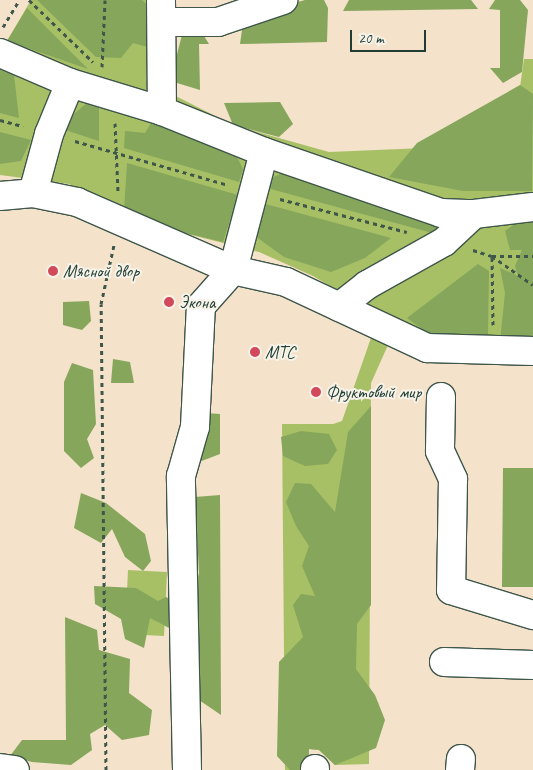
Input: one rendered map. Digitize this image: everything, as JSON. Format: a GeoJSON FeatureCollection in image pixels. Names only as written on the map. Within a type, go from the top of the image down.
{"type":"FeatureCollection","features":[{"type":"Feature","properties":{"kind":"lane"},"geometry":{"type":"LineString","coordinates":[[162,111],[162,11],[218,22],[283,0]]}},
{"type":"Feature","properties":{"kind":"lane"},"geometry":{"type":"LineString","coordinates":[[0,54],[70,83],[113,94],[162,111],[264,152],[441,212],[474,214],[533,207]]}},
{"type":"Feature","properties":{"kind":"lane"},"geometry":{"type":"LineString","coordinates":[[33,193],[49,134],[70,83]]}},
{"type":"Feature","properties":{"kind":"lane"},"geometry":{"type":"LineString","coordinates":[[186,770],[181,476],[195,427],[201,306],[233,270],[264,152]]}},
{"type":"Feature","properties":{"kind":"lane"},"geometry":{"type":"LineString","coordinates":[[0,196],[33,193],[77,202],[233,270],[286,282],[427,348],[533,351]]}},
{"type":"Feature","properties":{"kind":"lane"},"geometry":{"type":"LineString","coordinates":[[339,307],[367,285],[444,242],[474,214]]}},
{"type":"Feature","properties":{"kind":"lane"},"geometry":{"type":"LineString","coordinates":[[441,397],[440,451],[453,479],[451,590],[533,615]]}},
{"type":"Feature","properties":{"kind":"lane"},"geometry":{"type":"LineString","coordinates":[[444,662],[533,665]]}},
{"type":"Feature","properties":{"kind":"lane"},"geometry":{"type":"LineString","coordinates":[[0,768],[15,770]]}},
{"type":"Feature","properties":{"kind":"path"},"geometry":{"type":"LineString","coordinates":[[0,32],[19,0]]}},
{"type":"Feature","properties":{"kind":"path"},"geometry":{"type":"LineString","coordinates":[[29,0],[102,71],[105,0]]}},
{"type":"Feature","properties":{"kind":"path"},"geometry":{"type":"LineString","coordinates":[[106,770],[101,304],[119,221],[113,94]]}},
{"type":"Feature","properties":{"kind":"path"},"geometry":{"type":"LineString","coordinates":[[494,351],[492,256],[533,256]]}},
{"type":"Feature","properties":{"kind":"green space"},"geometry":{"type":"Polygon","coordinates":[[[31,0],[149,0],[146,81],[233,125],[329,152],[424,148],[518,101],[524,59],[533,59],[533,341],[430,335],[397,325],[371,383],[369,764],[335,765],[319,750],[309,749],[308,770],[285,770],[282,424],[333,424],[342,421],[379,315],[313,276],[259,252],[148,224],[69,184],[0,175],[0,44],[7,41],[31,0]]]}},
{"type":"Feature","properties":{"kind":"green space"},"geometry":{"type":"Polygon","coordinates":[[[37,0],[142,0],[149,6],[148,47],[133,43],[121,58],[96,57],[37,0]]]}},
{"type":"Feature","properties":{"kind":"green space"},"geometry":{"type":"Polygon","coordinates":[[[305,0],[324,0],[328,8],[327,42],[240,44],[243,23],[257,14],[305,0]]]}},
{"type":"Feature","properties":{"kind":"green space"},"geometry":{"type":"Polygon","coordinates":[[[349,0],[471,0],[478,9],[343,11],[349,0]]]}},
{"type":"Feature","properties":{"kind":"green space"},"geometry":{"type":"Polygon","coordinates":[[[495,0],[520,0],[528,10],[522,72],[503,83],[490,68],[500,68],[500,10],[489,9],[495,0]]]}},
{"type":"Feature","properties":{"kind":"green space"},"geometry":{"type":"Polygon","coordinates":[[[27,8],[88,69],[7,41],[27,8]]]}},
{"type":"Feature","properties":{"kind":"green space"},"geometry":{"type":"Polygon","coordinates":[[[183,31],[201,31],[209,44],[199,44],[200,90],[177,83],[175,62],[183,31]]]}},
{"type":"Feature","properties":{"kind":"green space"},"geometry":{"type":"Polygon","coordinates":[[[0,70],[14,75],[19,118],[0,113],[0,70]]]}},
{"type":"Feature","properties":{"kind":"green space"},"geometry":{"type":"Polygon","coordinates":[[[520,85],[533,94],[532,191],[463,191],[389,177],[417,143],[520,85]]]}},
{"type":"Feature","properties":{"kind":"green space"},"geometry":{"type":"Polygon","coordinates":[[[88,102],[99,104],[99,141],[65,130],[74,114],[88,102]]]}},
{"type":"Feature","properties":{"kind":"green space"},"geometry":{"type":"Polygon","coordinates":[[[280,102],[293,124],[279,137],[233,125],[224,103],[280,102]]]}},
{"type":"Feature","properties":{"kind":"green space"},"geometry":{"type":"Polygon","coordinates":[[[153,120],[225,147],[237,157],[243,169],[239,182],[124,148],[125,131],[145,133],[153,120]]]}},
{"type":"Feature","properties":{"kind":"green space"},"geometry":{"type":"Polygon","coordinates":[[[0,132],[31,140],[21,161],[0,164],[0,132]]]}},
{"type":"Feature","properties":{"kind":"green space"},"geometry":{"type":"Polygon","coordinates":[[[127,163],[238,195],[223,242],[148,224],[124,210],[127,163]]]}},
{"type":"Feature","properties":{"kind":"green space"},"geometry":{"type":"Polygon","coordinates":[[[287,171],[439,222],[436,234],[267,188],[269,179],[287,171]]]}},
{"type":"Feature","properties":{"kind":"green space"},"geometry":{"type":"Polygon","coordinates":[[[262,203],[391,238],[365,258],[331,272],[284,257],[255,236],[262,203]]]}},
{"type":"Feature","properties":{"kind":"green space"},"geometry":{"type":"Polygon","coordinates":[[[520,220],[533,220],[533,341],[500,341],[505,293],[500,268],[518,276],[515,266],[522,250],[510,250],[505,231],[520,220]]]}},
{"type":"Feature","properties":{"kind":"green space"},"geometry":{"type":"Polygon","coordinates":[[[478,264],[489,271],[488,335],[456,340],[430,335],[407,318],[478,264]]]}},
{"type":"Feature","properties":{"kind":"green space"},"geometry":{"type":"Polygon","coordinates":[[[89,301],[91,321],[82,330],[63,325],[63,302],[89,301]]]}},
{"type":"Feature","properties":{"kind":"green space"},"geometry":{"type":"Polygon","coordinates":[[[113,359],[130,362],[134,383],[111,383],[113,359]]]}},
{"type":"Feature","properties":{"kind":"green space"},"geometry":{"type":"Polygon","coordinates":[[[72,363],[93,370],[96,424],[87,439],[94,458],[81,468],[64,451],[64,382],[72,363]]]}},
{"type":"Feature","properties":{"kind":"green space"},"geometry":{"type":"Polygon","coordinates":[[[371,406],[371,605],[357,624],[356,669],[375,695],[385,720],[376,748],[335,765],[319,750],[309,749],[308,770],[290,770],[277,756],[279,662],[303,637],[293,605],[301,594],[315,596],[302,566],[309,546],[296,526],[286,502],[295,483],[311,484],[335,512],[348,432],[371,406]]]}},
{"type":"Feature","properties":{"kind":"green space"},"geometry":{"type":"Polygon","coordinates":[[[206,413],[220,414],[220,454],[199,462],[206,413]]]}},
{"type":"Feature","properties":{"kind":"green space"},"geometry":{"type":"Polygon","coordinates":[[[301,431],[329,434],[337,450],[328,464],[305,466],[283,456],[281,437],[301,431]]]}},
{"type":"Feature","properties":{"kind":"green space"},"geometry":{"type":"Polygon","coordinates":[[[503,468],[533,468],[533,587],[502,587],[503,468]]]}},
{"type":"Feature","properties":{"kind":"green space"},"geometry":{"type":"Polygon","coordinates":[[[81,493],[106,503],[145,534],[151,561],[143,571],[125,557],[112,529],[101,543],[74,528],[81,493]]]}},
{"type":"Feature","properties":{"kind":"green space"},"geometry":{"type":"Polygon","coordinates":[[[220,495],[221,715],[199,700],[171,629],[150,618],[144,648],[125,639],[121,619],[95,604],[94,586],[136,588],[158,601],[166,597],[188,610],[199,573],[195,497],[220,495]]]}},
{"type":"Feature","properties":{"kind":"green space"},"geometry":{"type":"Polygon","coordinates":[[[128,570],[167,572],[164,636],[125,634],[128,570]]]}},
{"type":"Feature","properties":{"kind":"green space"},"geometry":{"type":"Polygon","coordinates":[[[65,617],[97,630],[99,650],[130,659],[129,693],[152,710],[149,735],[122,740],[105,725],[90,734],[92,750],[71,765],[32,762],[10,756],[22,740],[66,740],[65,617]]]}},
{"type":"Feature","properties":{"kind":"place","name":"Мясной двор"},"geometry":{"type":"Point","coordinates":[53,271]}},
{"type":"Feature","properties":{"kind":"place","name":"Экона"},"geometry":{"type":"Point","coordinates":[169,302]}},
{"type":"Feature","properties":{"kind":"place","name":"МТС"},"geometry":{"type":"Point","coordinates":[255,352]}},
{"type":"Feature","properties":{"kind":"place","name":"Фруктовый мир"},"geometry":{"type":"Point","coordinates":[316,392]}}]}
